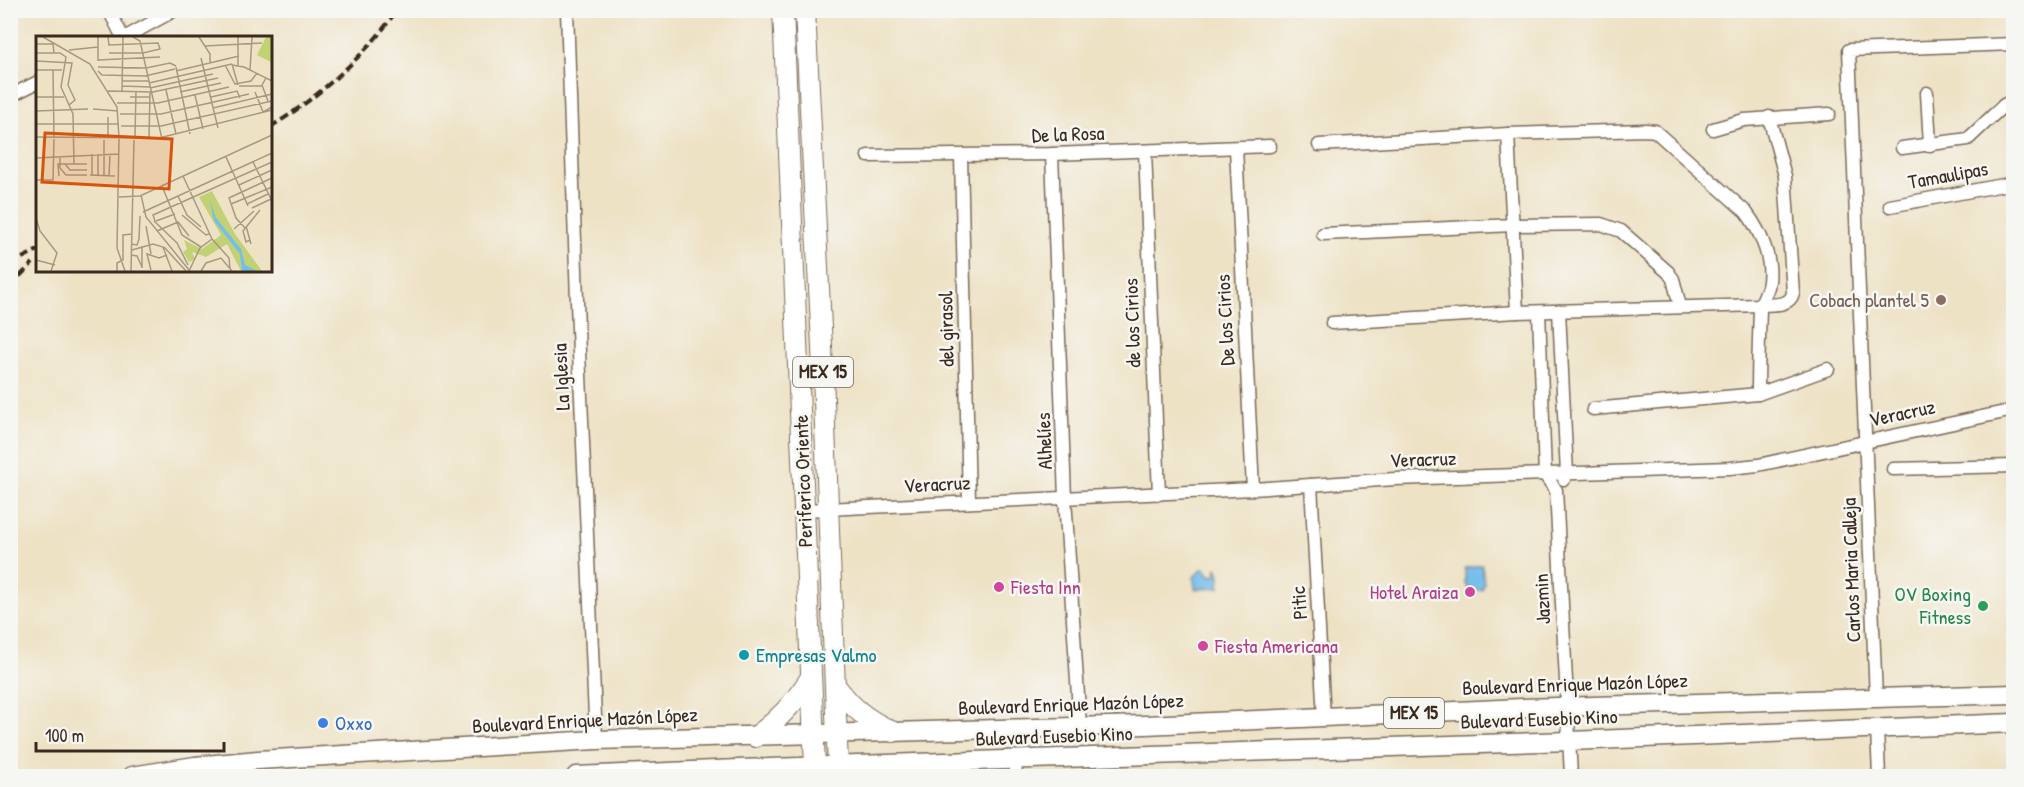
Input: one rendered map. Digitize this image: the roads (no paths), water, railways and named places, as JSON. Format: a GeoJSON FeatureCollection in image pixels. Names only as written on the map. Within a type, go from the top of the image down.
{"type":"FeatureCollection","features":[{"type":"Feature","properties":{"kind":"highway","name":"Periferico Oriente"},"geometry":{"type":"LineString","coordinates":[[783,10],[815,772]]}},
{"type":"Feature","properties":{"kind":"highway","name":"Periferico Oriente"},"geometry":{"type":"LineString","coordinates":[[805,10],[822,348],[838,772]]}},
{"type":"Feature","properties":{"kind":"highway"},"geometry":{"type":"LineString","coordinates":[[755,737],[782,716],[797,699],[811,677]]}},
{"type":"Feature","properties":{"kind":"highway"},"geometry":{"type":"LineString","coordinates":[[835,685],[861,715],[893,732]]}},
{"type":"Feature","properties":{"kind":"main road","name":"Boulevard Enrique Mazón López"},"geometry":{"type":"LineString","coordinates":[[132,777],[258,760],[596,740],[836,735],[1568,707],[2013,694]]}},
{"type":"Feature","properties":{"kind":"main road","name":"Bulevard Eusebio Kino"},"geometry":{"type":"LineString","coordinates":[[815,772],[1016,768],[1569,741],[2013,723]]}},
{"type":"Feature","properties":{"kind":"main road","name":"MEX 15"},"geometry":{"type":"LineString","coordinates":[[576,777],[815,772]]}},
{"type":"Feature","properties":{"kind":"street"},"geometry":{"type":"LineString","coordinates":[[110,10],[123,36]]}},
{"type":"Feature","properties":{"kind":"street"},"geometry":{"type":"LineString","coordinates":[[128,36],[175,10]]}},
{"type":"Feature","properties":{"kind":"street","name":"La Iglesia"},"geometry":{"type":"LineString","coordinates":[[567,10],[596,740]]}},
{"type":"Feature","properties":{"kind":"street","name":"Carlos Maria Calleja"},"geometry":{"type":"LineString","coordinates":[[1876,698],[1849,50],[2013,44]]}},
{"type":"Feature","properties":{"kind":"street"},"geometry":{"type":"LineString","coordinates":[[10,96],[36,83]]}},
{"type":"Feature","properties":{"kind":"street"},"geometry":{"type":"LineString","coordinates":[[1927,93],[1930,144]]}},
{"type":"Feature","properties":{"kind":"street"},"geometry":{"type":"LineString","coordinates":[[1902,148],[1968,139],[2013,99]]}},
{"type":"Feature","properties":{"kind":"street"},"geometry":{"type":"LineString","coordinates":[[1713,129],[1732,122],[1770,117],[1829,114]]}},
{"type":"Feature","properties":{"kind":"street"},"geometry":{"type":"LineString","coordinates":[[1332,323],[1517,312],[1760,305],[1788,302],[1793,293],[1785,177],[1770,117]]}},
{"type":"Feature","properties":{"kind":"street"},"geometry":{"type":"LineString","coordinates":[[1318,145],[1508,134],[1655,131],[1746,212],[1756,226],[1769,267],[1767,290],[1760,305],[1758,394]]}},
{"type":"Feature","properties":{"kind":"street"},"geometry":{"type":"LineString","coordinates":[[1508,134],[1517,312]]}},
{"type":"Feature","properties":{"kind":"street","name":"De la Rosa"},"geometry":{"type":"LineString","coordinates":[[868,156],[1052,154],[1270,146]]}},
{"type":"Feature","properties":{"kind":"street","name":"De los Cirios"},"geometry":{"type":"LineString","coordinates":[[1236,148],[1253,489]]}},
{"type":"Feature","properties":{"kind":"street","name":"de los Cirios"},"geometry":{"type":"LineString","coordinates":[[1145,151],[1159,494]]}},
{"type":"Feature","properties":{"kind":"street","name":"Alhelíes"},"geometry":{"type":"LineString","coordinates":[[1052,154],[1065,498],[1080,726]]}},
{"type":"Feature","properties":{"kind":"street","name":"del girasol"},"geometry":{"type":"LineString","coordinates":[[962,156],[969,502]]}},
{"type":"Feature","properties":{"kind":"street","name":"Tamaulipas"},"geometry":{"type":"LineString","coordinates":[[1890,206],[2013,183]]}},
{"type":"Feature","properties":{"kind":"street"},"geometry":{"type":"LineString","coordinates":[[1323,234],[1513,225],[1601,224],[1613,226],[1622,231],[1668,272],[1673,279],[1680,306]]}},
{"type":"Feature","properties":{"kind":"street"},"geometry":{"type":"LineString","coordinates":[[1539,312],[1545,475],[1556,490],[1567,474],[1560,311]]}},
{"type":"Feature","properties":{"kind":"street"},"geometry":{"type":"LineString","coordinates":[[1541,365],[1562,363]]}},
{"type":"Feature","properties":{"kind":"street"},"geometry":{"type":"LineString","coordinates":[[1593,409],[1758,394],[1828,369]]}},
{"type":"Feature","properties":{"kind":"street","name":"Veracruz"},"geometry":{"type":"LineString","coordinates":[[804,510],[1159,494],[1395,479],[1758,465],[2013,410]]}},
{"type":"Feature","properties":{"kind":"street"},"geometry":{"type":"LineString","coordinates":[[1893,469],[2013,466]]}},
{"type":"Feature","properties":{"kind":"street","name":"Pitic"},"geometry":{"type":"LineString","coordinates":[[1311,485],[1324,718]]}},
{"type":"Feature","properties":{"kind":"street","name":"Jazmin"},"geometry":{"type":"LineString","coordinates":[[1556,490],[1571,777]]}},
{"type":"Feature","properties":{"kind":"street"},"geometry":{"type":"LineString","coordinates":[[1877,729],[1879,777]]}},
{"type":"Feature","properties":{"kind":"water"},"geometry":{"type":"Polygon","coordinates":[[[1482,565],[1484,584],[1482,590],[1469,589],[1465,583],[1465,568],[1482,565]]]}},
{"type":"Feature","properties":{"kind":"water"},"geometry":{"type":"Polygon","coordinates":[[[1217,567],[1220,575],[1219,588],[1195,589],[1194,577],[1203,568],[1211,576],[1216,576],[1217,567]]]}},
{"type":"Feature","properties":{"kind":"railway"},"geometry":{"type":"LineString","coordinates":[[272,126],[303,105],[357,59],[386,26],[396,10]]}},
{"type":"Feature","properties":{"kind":"railway"},"geometry":{"type":"LineString","coordinates":[[10,264],[36,251]]}},
{"type":"Feature","properties":{"kind":"railway"},"geometry":{"type":"LineString","coordinates":[[10,286],[33,263]]}},
{"type":"Feature","properties":{"kind":"place","name":"Cobach plantel 5"},"geometry":{"type":"Point","coordinates":[1941,300]}},
{"type":"Feature","properties":{"kind":"place","name":"Fiesta Inn"},"geometry":{"type":"Point","coordinates":[999,587]}},
{"type":"Feature","properties":{"kind":"place","name":"Hotel Araiza"},"geometry":{"type":"Point","coordinates":[1470,592]}},
{"type":"Feature","properties":{"kind":"place","name":"OV Boxing Fitness"},"geometry":{"type":"Point","coordinates":[1983,606]}},
{"type":"Feature","properties":{"kind":"place","name":"Fiesta Americana"},"geometry":{"type":"Point","coordinates":[1203,646]}},
{"type":"Feature","properties":{"kind":"place","name":"Empresas Valmo"},"geometry":{"type":"Point","coordinates":[744,655]}},
{"type":"Feature","properties":{"kind":"place","name":"Oxxo"},"geometry":{"type":"Point","coordinates":[323,723]}}]}
